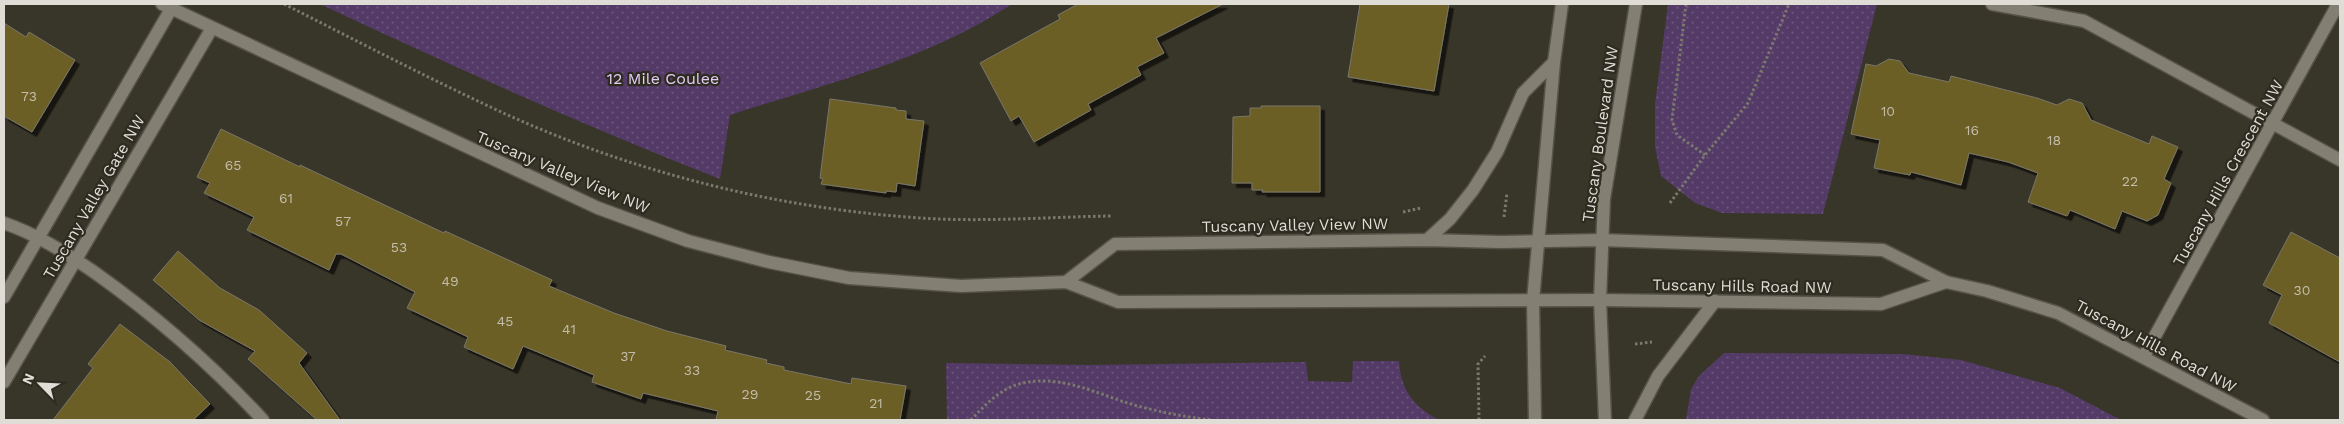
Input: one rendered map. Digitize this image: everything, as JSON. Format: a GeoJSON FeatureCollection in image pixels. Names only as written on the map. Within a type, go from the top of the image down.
{"type":"FeatureCollection","features":[{"type":"Feature","properties":{"kind":"street"},"geometry":{"type":"LineString","coordinates":[[1535,420],[1533,301],[1554,62],[1562,4]]}},
{"type":"Feature","properties":{"kind":"street","name":"Tuscany Boulevard NW"},"geometry":{"type":"LineString","coordinates":[[1605,420],[1600,300],[1604,199],[1636,4]]}},
{"type":"Feature","properties":{"kind":"street"},"geometry":{"type":"LineString","coordinates":[[1992,4],[2084,20],[2340,160]]}},
{"type":"Feature","properties":{"kind":"street","name":"Tuscany Hills Crescent NW"},"geometry":{"type":"LineString","coordinates":[[2144,356],[2338,4]]}},
{"type":"Feature","properties":{"kind":"street","name":"Tuscany Valley View NW"},"geometry":{"type":"LineString","coordinates":[[166,6],[598,208],[688,241],[769,262],[849,278],[961,286],[1066,282],[1118,302],[1533,301]]}},
{"type":"Feature","properties":{"kind":"street","name":"Tuscany Valley Gate NW"},"geometry":{"type":"LineString","coordinates":[[4,297],[166,6]]}},
{"type":"Feature","properties":{"kind":"street","name":"Tuscany Valley Gate NW"},"geometry":{"type":"LineString","coordinates":[[4,382],[212,28]]}},
{"type":"Feature","properties":{"kind":"street"},"geometry":{"type":"LineString","coordinates":[[1427,240],[1450,219],[1472,190],[1497,152],[1523,93],[1554,62]]}},
{"type":"Feature","properties":{"kind":"street"},"geometry":{"type":"LineString","coordinates":[[4,223],[38,238],[75,260],[156,318],[206,362],[263,420]]}},
{"type":"Feature","properties":{"kind":"street","name":"Tuscany Valley View NW"},"geometry":{"type":"LineString","coordinates":[[1066,282],[1115,244],[1427,240],[1538,241]]}},
{"type":"Feature","properties":{"kind":"street","name":"Tuscany Hills Road NW"},"geometry":{"type":"LineString","coordinates":[[1538,241],[1602,240],[1883,250],[1946,282],[1987,291],[2058,313],[2144,356],[2263,420]]}},
{"type":"Feature","properties":{"kind":"street","name":"Tuscany Hills Road NW"},"geometry":{"type":"LineString","coordinates":[[1533,301],[1600,300],[1881,304],[1946,282]]}},
{"type":"Feature","properties":{"kind":"street"},"geometry":{"type":"LineString","coordinates":[[1634,420],[1658,376],[1715,301]]}},
{"type":"Feature","properties":{"kind":"path"},"geometry":{"type":"LineString","coordinates":[[284,4],[501,112],[593,149],[697,183],[777,201],[907,218],[1016,219],[1122,216]]}},
{"type":"Feature","properties":{"kind":"path"},"geometry":{"type":"LineString","coordinates":[[1686,4],[1672,120],[1677,135],[1705,155]]}},
{"type":"Feature","properties":{"kind":"path"},"geometry":{"type":"LineString","coordinates":[[1670,203],[1705,155],[1748,103],[1790,4]]}},
{"type":"Feature","properties":{"kind":"path"},"geometry":{"type":"LineString","coordinates":[[1502,226],[1507,192],[1513,193]]}},
{"type":"Feature","properties":{"kind":"path"},"geometry":{"type":"LineString","coordinates":[[1400,213],[1423,208]]}},
{"type":"Feature","properties":{"kind":"path"},"geometry":{"type":"LineString","coordinates":[[1635,344],[1655,342]]}},
{"type":"Feature","properties":{"kind":"path"},"geometry":{"type":"LineString","coordinates":[[1479,420],[1478,364],[1485,356]]}},
{"type":"Feature","properties":{"kind":"path"},"geometry":{"type":"LineString","coordinates":[[972,420],[989,402],[1018,384],[1049,381],[1083,388],[1163,412],[1212,420]]}},
{"type":"Feature","properties":{"kind":"green space","name":"12 Mile Coulee"},"geometry":{"type":"Polygon","coordinates":[[[320,4],[1012,4],[980,24],[911,56],[730,115],[720,179],[518,95],[320,4]]]}},
{"type":"Feature","properties":{"kind":"green space"},"geometry":{"type":"Polygon","coordinates":[[[1668,4],[1877,4],[1823,214],[1722,213],[1695,203],[1661,176],[1655,147],[1655,104],[1668,4]]]}},
{"type":"Feature","properties":{"kind":"green space"},"geometry":{"type":"Polygon","coordinates":[[[1724,353],[1903,354],[1961,360],[2060,388],[2121,420],[1686,420],[1691,389],[1699,376],[1724,353]]]}},
{"type":"Feature","properties":{"kind":"green space"},"geometry":{"type":"Polygon","coordinates":[[[1353,361],[1399,361],[1402,380],[1410,396],[1422,409],[1439,420],[947,420],[946,363],[1089,365],[1306,362],[1308,381],[1352,382],[1353,361]]]}},
{"type":"Feature","properties":{"kind":"building"},"geometry":{"type":"Polygon","coordinates":[[[1078,4],[1223,4],[1156,38],[1164,53],[1137,67],[1141,75],[1088,104],[1091,110],[1034,142],[1019,116],[1011,121],[980,63],[1060,19],[1058,15],[1078,4]]]}},
{"type":"Feature","properties":{"kind":"building"},"geometry":{"type":"Polygon","coordinates":[[[1360,4],[1449,4],[1434,91],[1348,77],[1360,4]]]}},
{"type":"Feature","properties":{"kind":"building"},"geometry":{"type":"Polygon","coordinates":[[[4,23],[26,37],[29,32],[75,60],[32,132],[4,116],[4,23]]]}},
{"type":"Feature","properties":{"kind":"building"},"geometry":{"type":"Polygon","coordinates":[[[1889,59],[1900,61],[1909,73],[1949,82],[1951,76],[2057,105],[2069,99],[2082,103],[2091,120],[2149,144],[2152,136],[2178,147],[2164,179],[2171,183],[2158,215],[2147,221],[2122,211],[2115,229],[2070,210],[2067,216],[2028,202],[2038,173],[2008,162],[1969,153],[1961,185],[1911,172],[1910,175],[1874,168],[1880,140],[1851,134],[1866,64],[1876,66],[1889,59]]]}},
{"type":"Feature","properties":{"kind":"building"},"geometry":{"type":"Polygon","coordinates":[[[830,99],[896,108],[896,110],[906,111],[906,119],[924,121],[915,186],[897,183],[896,192],[886,191],[886,193],[821,184],[823,179],[820,178],[830,99]]]}},
{"type":"Feature","properties":{"kind":"building"},"geometry":{"type":"Polygon","coordinates":[[[1261,106],[1320,106],[1320,192],[1262,192],[1263,190],[1252,190],[1252,183],[1232,183],[1233,117],[1250,116],[1250,108],[1261,108],[1261,106]]]}},
{"type":"Feature","properties":{"kind":"building"},"geometry":{"type":"Polygon","coordinates":[[[221,129],[444,233],[445,231],[552,280],[549,286],[614,313],[667,331],[726,346],[725,350],[767,360],[766,363],[784,367],[784,370],[851,384],[852,378],[906,386],[900,420],[716,420],[718,411],[643,393],[641,399],[592,382],[594,375],[523,346],[513,369],[464,347],[468,337],[407,308],[415,292],[341,254],[336,254],[329,270],[247,230],[254,217],[204,193],[210,183],[197,177],[221,129]]]}},
{"type":"Feature","properties":{"kind":"building"},"geometry":{"type":"Polygon","coordinates":[[[2291,232],[2340,258],[2340,362],[2269,323],[2282,295],[2263,285],[2291,232]]]}},
{"type":"Feature","properties":{"kind":"building"},"geometry":{"type":"Polygon","coordinates":[[[178,251],[220,288],[259,310],[307,353],[299,363],[340,420],[317,420],[248,359],[255,351],[199,320],[153,280],[178,251]]]}},
{"type":"Feature","properties":{"kind":"building"},"geometry":{"type":"Polygon","coordinates":[[[120,324],[170,362],[210,404],[193,420],[53,420],[93,368],[88,364],[120,324]]]}}]}
